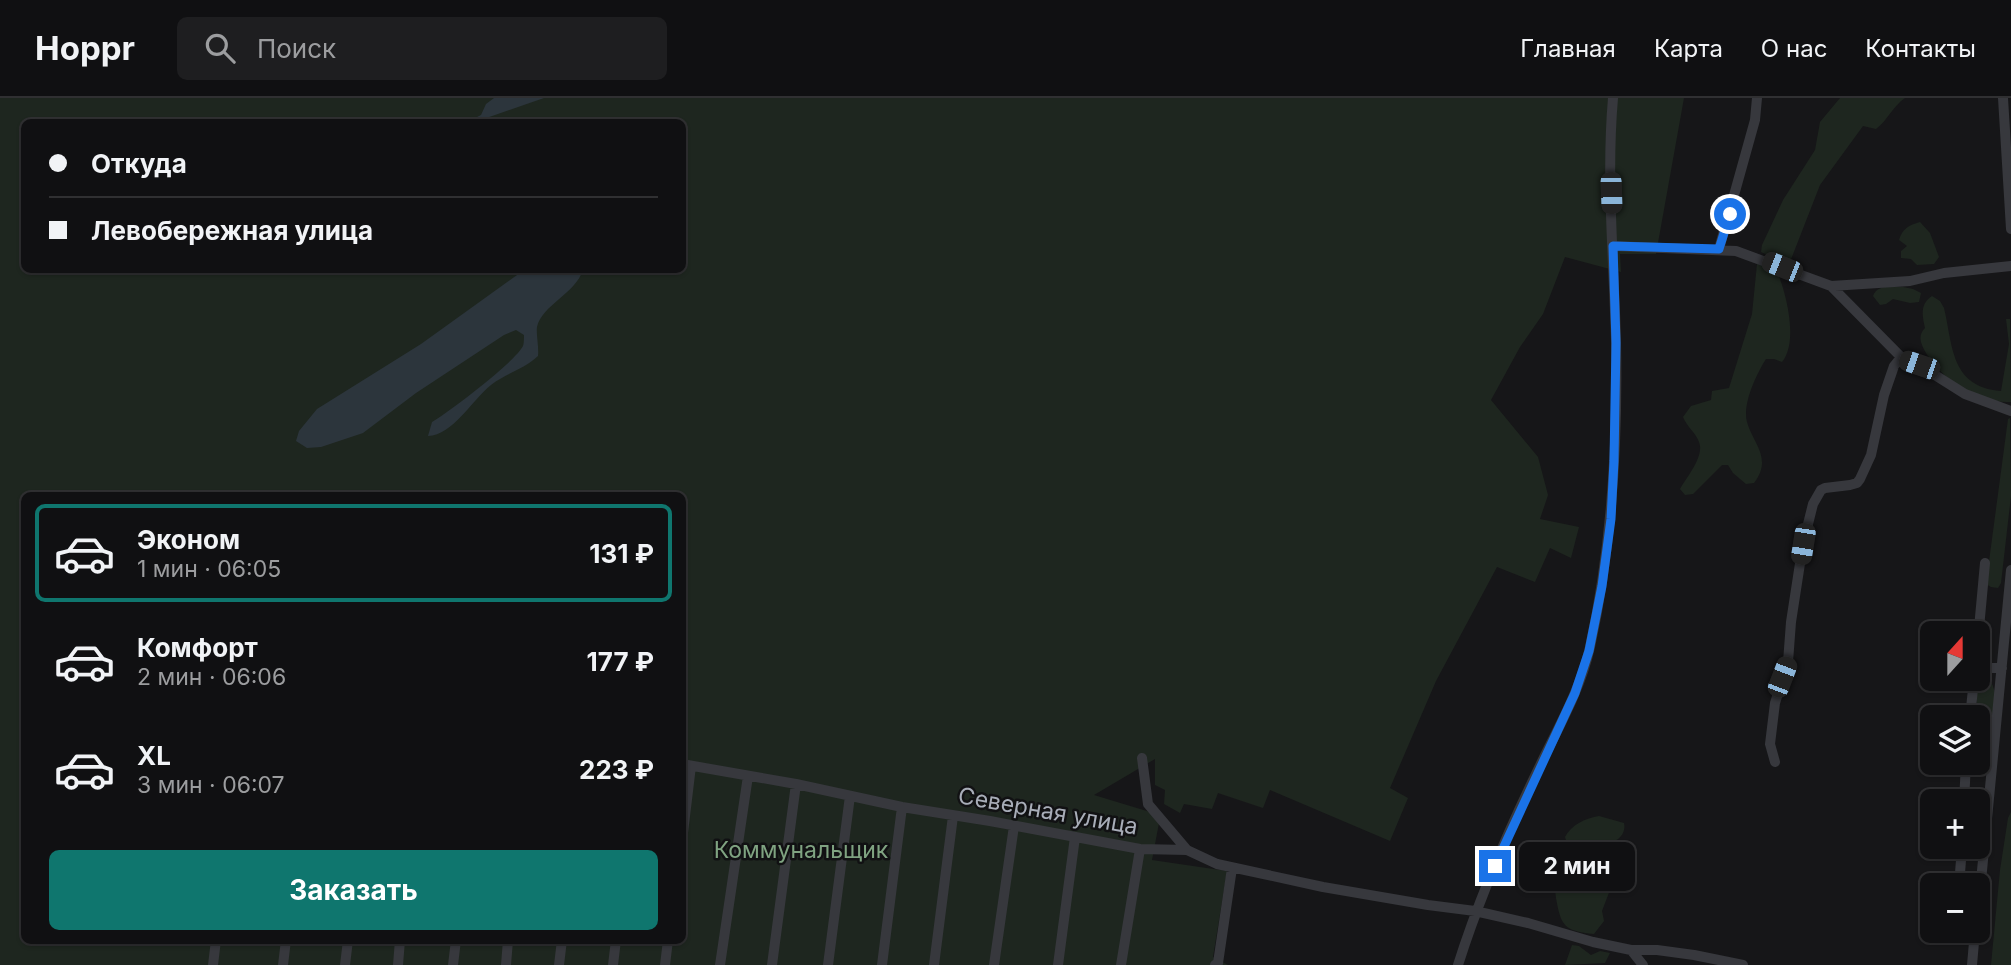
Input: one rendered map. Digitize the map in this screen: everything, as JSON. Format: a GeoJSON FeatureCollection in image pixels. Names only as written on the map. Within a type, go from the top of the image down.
{"type":"FeatureCollection","features":[{"type":"Feature","properties":{"kind":"street"},"geometry":{"type":"LineString","coordinates":[[1458,965],[1475,911],[1575,693],[1589,651],[1597,612],[1611,519],[1614,461],[1616,343],[1610,166],[1613,98]]}},
{"type":"Feature","properties":{"kind":"street"},"geometry":{"type":"LineString","coordinates":[[1719,249],[1755,120],[1757,98]]}},
{"type":"Feature","properties":{"kind":"street"},"geometry":{"type":"LineString","coordinates":[[2003,98],[2011,229]]}},
{"type":"Feature","properties":{"kind":"street"},"geometry":{"type":"LineString","coordinates":[[1613,246],[1719,249],[1755,257],[1831,286],[1910,282],[1944,273],[2011,266]]}},
{"type":"Feature","properties":{"kind":"street"},"geometry":{"type":"LineString","coordinates":[[1831,286],[1904,360],[1919,365],[1965,394],[2011,411]]}},
{"type":"Feature","properties":{"kind":"street"},"geometry":{"type":"LineString","coordinates":[[1775,762],[1770,744],[1776,692],[1788,662],[1803,544],[1813,504],[1821,490],[1850,485],[1860,479],[1871,455],[1884,395],[1894,366],[1898,361],[1904,360]]}},
{"type":"Feature","properties":{"kind":"street"},"geometry":{"type":"LineString","coordinates":[[1980,621],[1985,563]]}},
{"type":"Feature","properties":{"kind":"street"},"geometry":{"type":"LineString","coordinates":[[1982,873],[2011,570]]}},
{"type":"Feature","properties":{"kind":"street"},"geometry":{"type":"LineString","coordinates":[[1990,668],[2002,668]]}},
{"type":"Feature","properties":{"kind":"street"},"geometry":{"type":"LineString","coordinates":[[1142,758],[1148,804],[1187,850],[1197,856],[1232,868],[1417,904],[1475,911],[1631,950],[1695,955],[1743,965]]}},
{"type":"Feature","properties":{"kind":"street","name":"Северная улица"},"geometry":{"type":"LineString","coordinates":[[687,765],[1140,849],[1187,850]]}},
{"type":"Feature","properties":{"kind":"street"},"geometry":{"type":"LineString","coordinates":[[720,965],[748,776]]}},
{"type":"Feature","properties":{"kind":"street"},"geometry":{"type":"LineString","coordinates":[[772,965],[796,785]]}},
{"type":"Feature","properties":{"kind":"street"},"geometry":{"type":"LineString","coordinates":[[828,965],[850,796]]}},
{"type":"Feature","properties":{"kind":"street"},"geometry":{"type":"LineString","coordinates":[[882,965],[902,807]]}},
{"type":"Feature","properties":{"kind":"street"},"geometry":{"type":"LineString","coordinates":[[934,965],[953,816]]}},
{"type":"Feature","properties":{"kind":"street"},"geometry":{"type":"LineString","coordinates":[[994,965],[1014,826]]}},
{"type":"Feature","properties":{"kind":"street"},"geometry":{"type":"LineString","coordinates":[[1058,965],[1075,837]]}},
{"type":"Feature","properties":{"kind":"street"},"geometry":{"type":"LineString","coordinates":[[1121,965],[1140,849]]}},
{"type":"Feature","properties":{"kind":"street"},"geometry":{"type":"LineString","coordinates":[[1218,964],[1232,868]]}},
{"type":"Feature","properties":{"kind":"street"},"geometry":{"type":"LineString","coordinates":[[1972,965],[1974,943]]}},
{"type":"Feature","properties":{"kind":"street"},"geometry":{"type":"LineString","coordinates":[[213,965],[216,944]]}},
{"type":"Feature","properties":{"kind":"street"},"geometry":{"type":"LineString","coordinates":[[283,965],[286,944]]}},
{"type":"Feature","properties":{"kind":"street"},"geometry":{"type":"LineString","coordinates":[[345,965],[348,944]]}},
{"type":"Feature","properties":{"kind":"street"},"geometry":{"type":"LineString","coordinates":[[398,965],[400,944]]}},
{"type":"Feature","properties":{"kind":"street"},"geometry":{"type":"LineString","coordinates":[[453,965],[456,944]]}},
{"type":"Feature","properties":{"kind":"street"},"geometry":{"type":"LineString","coordinates":[[506,965],[508,944]]}},
{"type":"Feature","properties":{"kind":"street"},"geometry":{"type":"LineString","coordinates":[[559,965],[562,944]]}},
{"type":"Feature","properties":{"kind":"street"},"geometry":{"type":"LineString","coordinates":[[612,965],[615,944]]}},
{"type":"Feature","properties":{"kind":"street"},"geometry":{"type":"LineString","coordinates":[[665,965],[668,944]]}},
{"type":"Feature","properties":{"kind":"street"},"geometry":{"type":"LineString","coordinates":[[1631,950],[1643,965]]}},
{"type":"Feature","properties":{"kind":"green space","name":"Коммунальщик"},"geometry":{"type":"Polygon","coordinates":[[[0,98],[1684,98],[1656,254],[1620,254],[1621,272],[1565,257],[1543,314],[1520,347],[1491,400],[1538,457],[1548,495],[1540,519],[1579,527],[1571,558],[1550,548],[1535,582],[1497,567],[1436,681],[1390,788],[1408,798],[1390,841],[1270,790],[1263,808],[1218,793],[1212,809],[1184,804],[1180,813],[1164,804],[1165,790],[1155,785],[1155,759],[1094,795],[1150,812],[1159,823],[1152,860],[1227,871],[1213,957],[1228,965],[0,965],[0,98]]]}},
{"type":"Feature","properties":{"kind":"green space"},"geometry":{"type":"Polygon","coordinates":[[[1840,98],[1905,98],[1876,129],[1863,126],[1820,185],[1790,262],[1786,264],[1761,252],[1762,245],[1783,200],[1815,150],[1820,122],[1840,98]]]}},
{"type":"Feature","properties":{"kind":"green space"},"geometry":{"type":"Polygon","coordinates":[[[1920,222],[1930,233],[1939,257],[1934,264],[1917,265],[1911,259],[1901,258],[1901,251],[1907,246],[1899,240],[1902,233],[1909,226],[1920,222]]]}},
{"type":"Feature","properties":{"kind":"green space"},"geometry":{"type":"Polygon","coordinates":[[[1757,264],[1776,269],[1787,303],[1790,330],[1790,342],[1782,362],[1766,359],[1748,398],[1747,422],[1760,451],[1762,466],[1754,483],[1746,484],[1728,465],[1722,465],[1693,494],[1685,495],[1680,489],[1697,460],[1700,448],[1698,439],[1683,417],[1691,406],[1711,400],[1712,391],[1729,388],[1752,314],[1757,264]]]}},
{"type":"Feature","properties":{"kind":"green space"},"geometry":{"type":"Polygon","coordinates":[[[1903,287],[1921,293],[1919,302],[1893,299],[1880,305],[1873,296],[1881,288],[1903,287]]]}},
{"type":"Feature","properties":{"kind":"green space"},"geometry":{"type":"Polygon","coordinates":[[[1932,296],[1940,301],[1944,308],[1953,349],[1963,373],[1984,388],[2001,391],[2009,344],[2006,319],[2010,319],[2011,402],[1999,402],[1974,394],[1951,381],[1933,363],[1920,337],[1925,328],[1924,306],[1932,296]]]}},
{"type":"Feature","properties":{"kind":"green space"},"geometry":{"type":"Polygon","coordinates":[[[2010,418],[2011,496],[2001,583],[1998,588],[1986,584],[2010,418]]]}},
{"type":"Feature","properties":{"kind":"green space"},"geometry":{"type":"Polygon","coordinates":[[[1990,681],[1996,701],[1990,722],[1990,705],[1977,705],[1976,691],[1990,691],[1990,681]]]}},
{"type":"Feature","properties":{"kind":"green space"},"geometry":{"type":"Polygon","coordinates":[[[2011,812],[2011,965],[1991,965],[2000,870],[2011,812]]]}},
{"type":"Feature","properties":{"kind":"green space"},"geometry":{"type":"Polygon","coordinates":[[[1599,816],[1624,823],[1624,831],[1620,837],[1595,847],[1568,846],[1565,837],[1571,829],[1584,820],[1599,816]]]}},
{"type":"Feature","properties":{"kind":"green space"},"geometry":{"type":"Polygon","coordinates":[[[1594,857],[1613,868],[1613,882],[1602,911],[1604,921],[1594,934],[1570,929],[1562,921],[1555,888],[1556,879],[1563,867],[1594,857]]]}},
{"type":"Feature","properties":{"kind":"green space"},"geometry":{"type":"Polygon","coordinates":[[[1572,945],[1579,946],[1591,955],[1600,951],[1610,953],[1605,963],[1565,965],[1572,945]]]}},
{"type":"Feature","properties":{"kind":"shaded area"},"geometry":{"type":"Polygon","coordinates":[[[494,98],[544,98],[484,119],[473,119],[481,115],[486,104],[494,98]]]}},
{"type":"Feature","properties":{"kind":"shaded area"},"geometry":{"type":"Polygon","coordinates":[[[520,273],[582,273],[573,286],[540,319],[537,327],[538,356],[491,385],[446,430],[428,436],[432,422],[481,386],[518,353],[523,346],[524,335],[516,330],[504,335],[416,393],[363,433],[321,447],[307,448],[296,441],[299,431],[317,409],[421,344],[520,273]]]}},
{"type":"Feature","properties":{"kind":"route"},"geometry":{"type":"LineString","coordinates":[[1495,866],[1575,693],[1589,651],[1602,586],[1611,519],[1614,461],[1616,343],[1613,246],[1719,249],[1730,214]]}}]}
